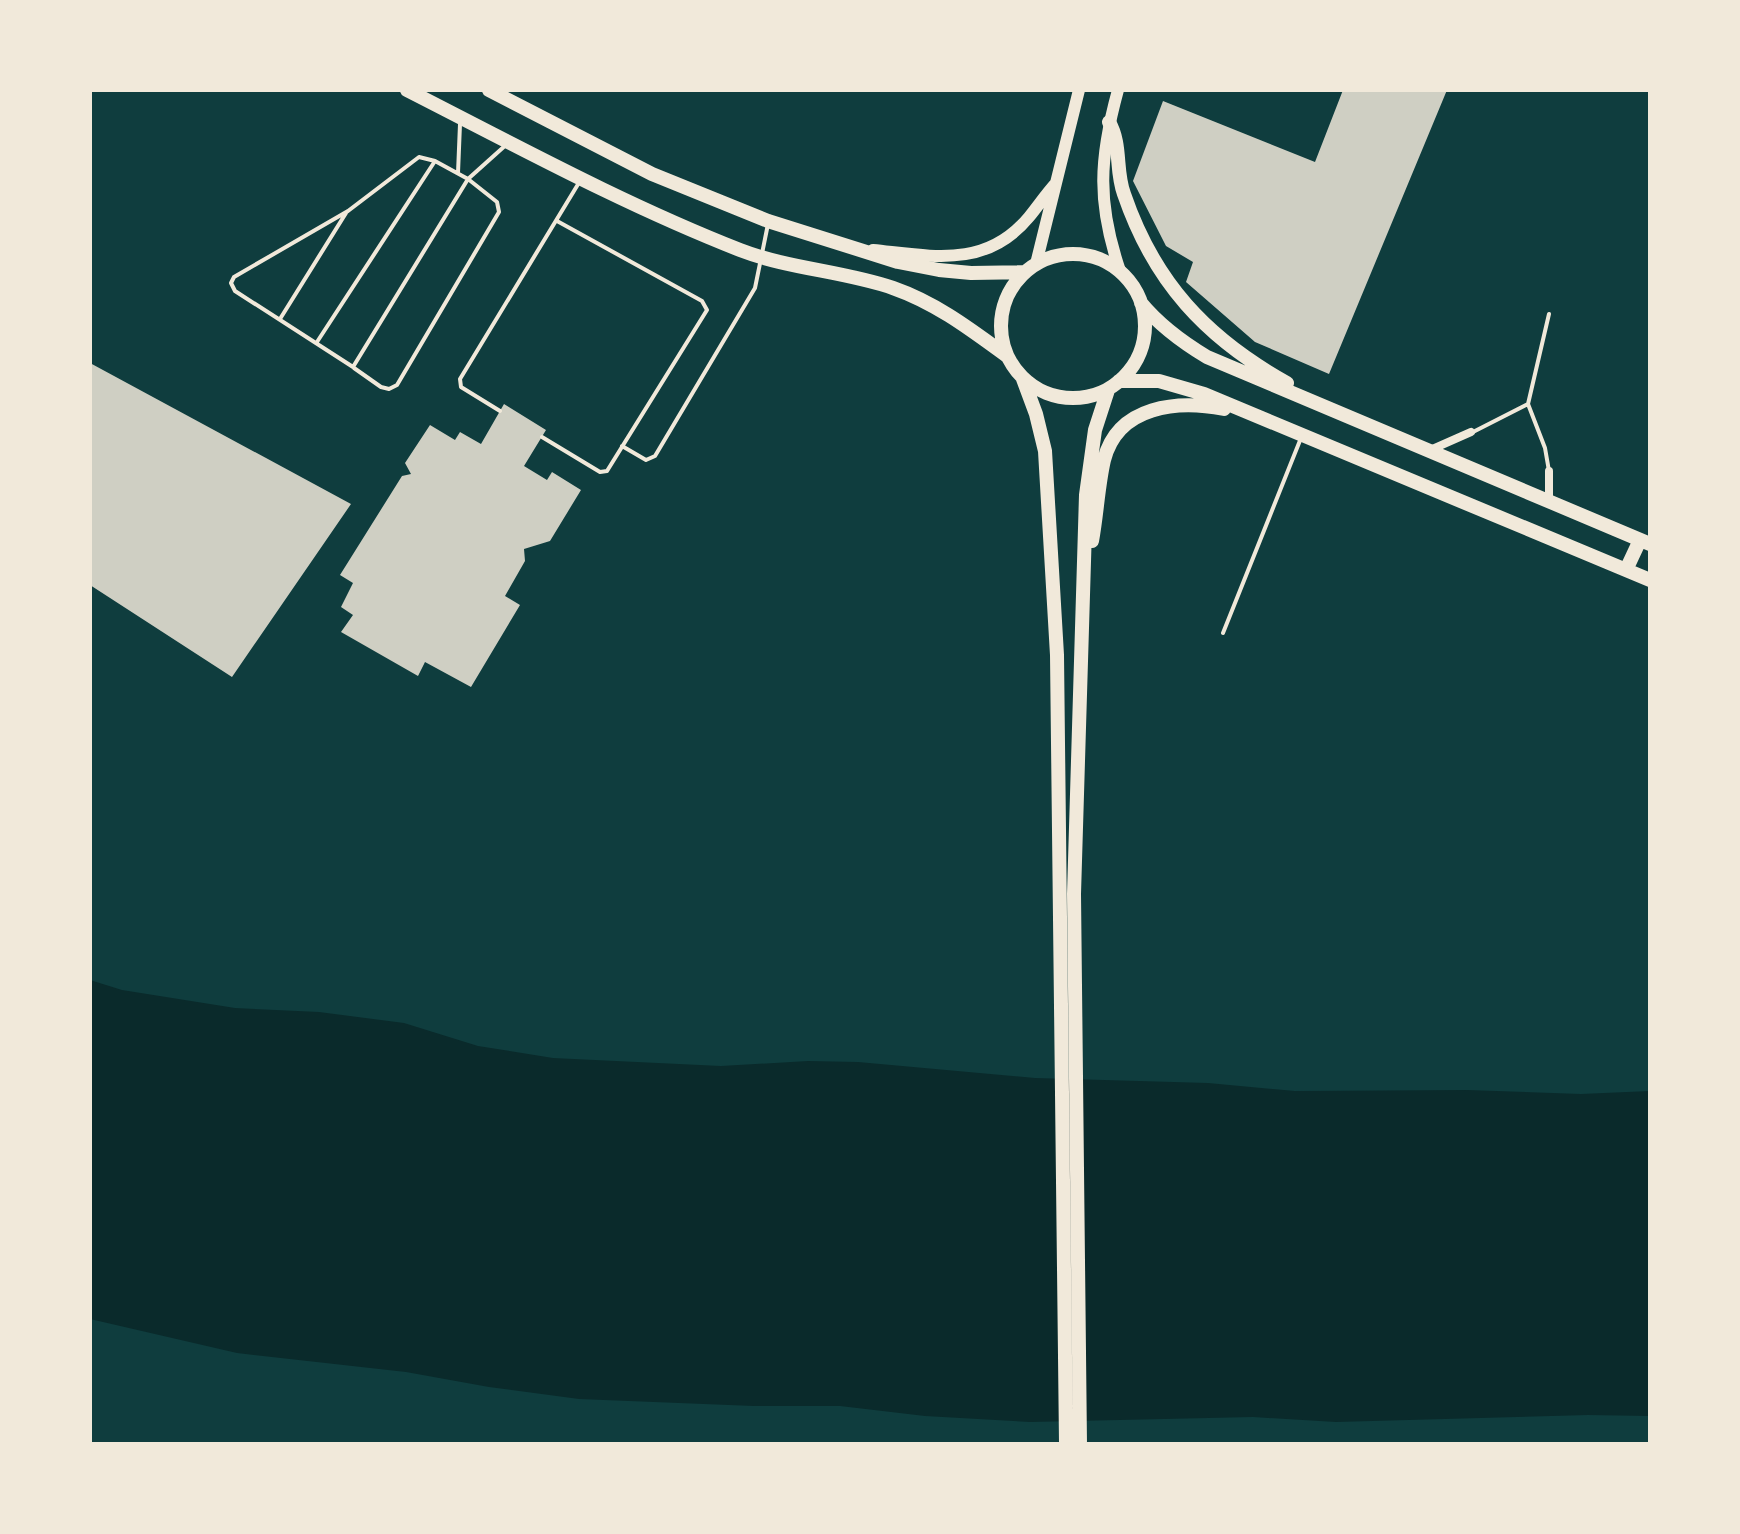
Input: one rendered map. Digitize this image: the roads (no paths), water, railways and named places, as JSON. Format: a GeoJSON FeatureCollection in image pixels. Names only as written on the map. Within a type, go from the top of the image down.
{"type":"FeatureCollection","features":[{"type":"Feature","properties":{"kind":"main road"},"geometry":{"type":"LineString","coordinates":[[407,90],[581,179],[705,236],[761,258],[891,287],[942,309],[1007,356]]}},
{"type":"Feature","properties":{"kind":"main road"},"geometry":{"type":"LineString","coordinates":[[489,90],[652,174],[768,221],[898,262],[939,270],[971,273],[1030,268],[1057,256],[1080,254],[1101,260],[1120,271],[1133,286],[1141,303],[1145,321],[1138,356],[1114,386],[1095,430],[1090,462],[1068,894],[1066,1444]]}},
{"type":"Feature","properties":{"kind":"main road"},"geometry":{"type":"LineString","coordinates":[[1079,90],[1056,183],[1030,268],[1009,292],[1001,316],[1002,342],[1007,356],[1023,379],[1045,451],[1068,894],[1080,1444]]}},
{"type":"Feature","properties":{"kind":"main road"},"geometry":{"type":"LineString","coordinates":[[1118,90],[1102,165],[1102,190],[1107,232],[1120,271]]}},
{"type":"Feature","properties":{"kind":"main road"},"geometry":{"type":"LineString","coordinates":[[1109,122],[1116,139],[1122,190],[1133,219],[1161,274],[1180,300],[1218,337],[1256,366],[1332,411]]}},
{"type":"Feature","properties":{"kind":"main road"},"geometry":{"type":"LineString","coordinates":[[860,249],[939,257],[976,254],[1013,233],[1056,183]]}},
{"type":"Feature","properties":{"kind":"main road"},"geometry":{"type":"LineString","coordinates":[[1141,303],[1178,340],[1207,357],[1645,542],[1626,570]]}},
{"type":"Feature","properties":{"kind":"main road"},"geometry":{"type":"LineString","coordinates":[[1023,379],[1051,395],[1070,399],[1088,397],[1141,379],[1171,384],[1260,415],[1650,580]]}},
{"type":"Feature","properties":{"kind":"main road"},"geometry":{"type":"LineString","coordinates":[[1085,555],[1092,542],[1105,457],[1111,440],[1126,424],[1160,406],[1183,404],[1260,415]]}},
{"type":"Feature","properties":{"kind":"street"},"geometry":{"type":"LineString","coordinates":[[1428,451],[1471,432]]}},
{"type":"Feature","properties":{"kind":"street"},"geometry":{"type":"LineString","coordinates":[[1549,471],[1549,502]]}},
{"type":"Feature","properties":{"kind":"lane"},"geometry":{"type":"LineString","coordinates":[[458,173],[461,117]]}},
{"type":"Feature","properties":{"kind":"lane"},"geometry":{"type":"LineString","coordinates":[[353,367],[468,179],[509,142]]}},
{"type":"Feature","properties":{"kind":"lane"},"geometry":{"type":"LineString","coordinates":[[419,157],[458,173],[497,202],[499,212],[397,385],[389,389],[381,387],[317,342],[235,291],[231,283],[234,277],[348,211],[419,157]]}},
{"type":"Feature","properties":{"kind":"lane"},"geometry":{"type":"LineString","coordinates":[[317,342],[435,161]]}},
{"type":"Feature","properties":{"kind":"lane"},"geometry":{"type":"LineString","coordinates":[[500,411],[461,387],[460,379],[581,179]]}},
{"type":"Feature","properties":{"kind":"lane"},"geometry":{"type":"LineString","coordinates":[[280,319],[348,211]]}},
{"type":"Feature","properties":{"kind":"lane"},"geometry":{"type":"LineString","coordinates":[[542,437],[600,472],[607,471],[707,310],[702,301],[557,221]]}},
{"type":"Feature","properties":{"kind":"lane"},"geometry":{"type":"LineString","coordinates":[[622,446],[646,460],[655,456],[755,288],[768,221]]}},
{"type":"Feature","properties":{"kind":"lane"},"geometry":{"type":"LineString","coordinates":[[1549,314],[1528,404],[1545,448],[1549,471]]}},
{"type":"Feature","properties":{"kind":"lane"},"geometry":{"type":"LineString","coordinates":[[1471,432],[1528,404]]}},
{"type":"Feature","properties":{"kind":"lane"},"geometry":{"type":"LineString","coordinates":[[1223,633],[1303,435]]}},
{"type":"Feature","properties":{"kind":"water"},"geometry":{"type":"Polygon","coordinates":[[[90,980],[122,990],[235,1008],[319,1012],[404,1023],[478,1046],[553,1058],[721,1066],[808,1061],[858,1062],[1035,1078],[1208,1083],[1295,1091],[1467,1090],[1581,1094],[1650,1091],[1650,1416],[1336,1422],[1253,1417],[1030,1422],[925,1416],[840,1406],[579,1399],[406,1372],[237,1353],[90,1319],[90,980]]]}}]}
